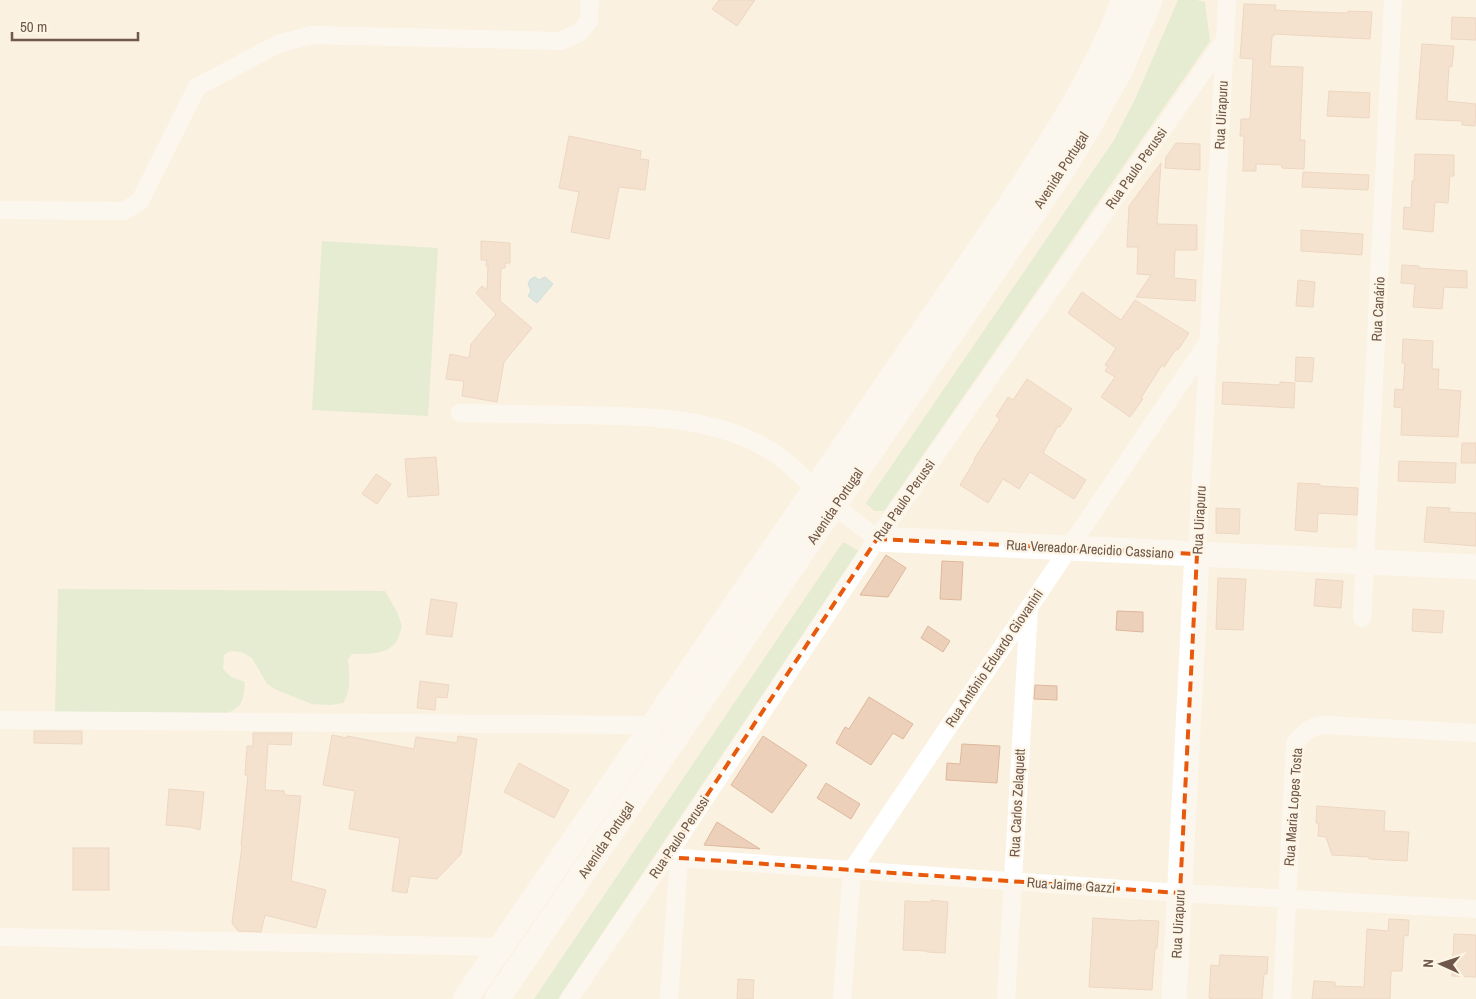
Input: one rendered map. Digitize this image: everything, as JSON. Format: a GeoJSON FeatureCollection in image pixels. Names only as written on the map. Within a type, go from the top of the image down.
{"type":"FeatureCollection","features":[{"type":"Feature","properties":{"kind":"main road"},"geometry":{"type":"LineString","coordinates":[[465,999],[1008,208],[1064,123],[1091,74],[1124,0]]}},
{"type":"Feature","properties":{"kind":"main road","name":"Avenida Portugal"},"geometry":{"type":"LineString","coordinates":[[497,999],[1062,172],[1092,123],[1121,69],[1150,0]]}},
{"type":"Feature","properties":{"kind":"main road"},"geometry":{"type":"LineString","coordinates":[[1008,208],[1028,222]]}},
{"type":"Feature","properties":{"kind":"main road"},"geometry":{"type":"LineString","coordinates":[[974,257],[995,272]]}},
{"type":"Feature","properties":{"kind":"main road","name":"Rua Vereador Arecidio Cassiano"},"geometry":{"type":"LineString","coordinates":[[877,539],[1476,567]]}},
{"type":"Feature","properties":{"kind":"main road","name":"Rua Uirapuru"},"geometry":{"type":"LineString","coordinates":[[1174,999],[1197,554]]}},
{"type":"Feature","properties":{"kind":"street"},"geometry":{"type":"LineString","coordinates":[[0,210],[124,210],[140,201],[197,87],[278,44],[312,36],[562,41],[580,32],[589,21],[590,0]]}},
{"type":"Feature","properties":{"kind":"street"},"geometry":{"type":"LineString","coordinates":[[1225,40],[1228,0]]}},
{"type":"Feature","properties":{"kind":"street","name":"Rua Canário"},"geometry":{"type":"LineString","coordinates":[[1362,618],[1393,0]]}},
{"type":"Feature","properties":{"kind":"street","name":"Rua Uirapuru"},"geometry":{"type":"LineString","coordinates":[[1197,554],[1225,40]]}},
{"type":"Feature","properties":{"kind":"street","name":"Rua Paulo Perussi"},"geometry":{"type":"LineString","coordinates":[[569,999],[673,857],[877,539],[1225,40]]}},
{"type":"Feature","properties":{"kind":"street","name":"Rua Antônio Eduardo Giovanini"},"geometry":{"type":"LineString","coordinates":[[842,999],[852,870],[1210,339]]}},
{"type":"Feature","properties":{"kind":"street"},"geometry":{"type":"LineString","coordinates":[[460,413],[613,416],[679,420],[730,431],[766,448],[791,466],[815,489]]}},
{"type":"Feature","properties":{"kind":"street"},"geometry":{"type":"LineString","coordinates":[[834,507],[877,539]]}},
{"type":"Feature","properties":{"kind":"street","name":"Rua Carlos Zelaquett"},"geometry":{"type":"LineString","coordinates":[[1006,999],[1029,607]]}},
{"type":"Feature","properties":{"kind":"street"},"geometry":{"type":"LineString","coordinates":[[0,720],[654,725]]}},
{"type":"Feature","properties":{"kind":"street","name":"Rua Maria Lopes Tosta"},"geometry":{"type":"LineString","coordinates":[[1282,999],[1295,744],[1302,735],[1315,726],[1324,725],[1476,733]]}},
{"type":"Feature","properties":{"kind":"street"},"geometry":{"type":"LineString","coordinates":[[669,999],[673,857]]}},
{"type":"Feature","properties":{"kind":"street","name":"Rua Jaime Gazzi"},"geometry":{"type":"LineString","coordinates":[[673,857],[1180,893],[1476,909]]}},
{"type":"Feature","properties":{"kind":"street"},"geometry":{"type":"LineString","coordinates":[[0,937],[501,947]]}},
{"type":"Feature","properties":{"kind":"highlighted area"},"geometry":{"type":"Polygon","coordinates":[[[877,539],[1197,554],[1180,893],[666,857],[877,539]]]}},
{"type":"Feature","properties":{"kind":"green space"},"geometry":{"type":"Polygon","coordinates":[[[1178,0],[1205,2],[1210,41],[884,511],[874,511],[866,503],[1114,140],[1136,97],[1178,0]]]}},
{"type":"Feature","properties":{"kind":"green space"},"geometry":{"type":"Polygon","coordinates":[[[322,241],[438,248],[428,416],[312,410],[322,241]]]}},
{"type":"Feature","properties":{"kind":"green space"},"geometry":{"type":"Polygon","coordinates":[[[843,542],[859,551],[558,999],[534,999],[843,542]]]}},
{"type":"Feature","properties":{"kind":"green space"},"geometry":{"type":"Polygon","coordinates":[[[58,589],[385,591],[397,612],[402,626],[397,640],[392,646],[382,652],[352,654],[348,659],[349,687],[343,703],[331,705],[312,704],[277,690],[267,684],[252,658],[242,652],[230,651],[224,655],[223,669],[231,677],[245,682],[241,703],[235,709],[223,715],[55,712],[58,589]]]}},
{"type":"Feature","properties":{"kind":"water"},"geometry":{"type":"Polygon","coordinates":[[[535,277],[539,280],[545,277],[553,284],[537,303],[528,296],[531,291],[528,283],[535,277]]]}},
{"type":"Feature","properties":{"kind":"building"},"geometry":{"type":"Polygon","coordinates":[[[719,0],[755,0],[737,26],[712,9],[719,0]]]}},
{"type":"Feature","properties":{"kind":"building"},"geometry":{"type":"Polygon","coordinates":[[[1244,4],[1276,5],[1275,10],[1372,12],[1370,39],[1274,34],[1272,36],[1270,66],[1303,67],[1300,140],[1305,140],[1304,169],[1282,168],[1282,165],[1256,164],[1256,171],[1243,171],[1244,136],[1240,136],[1241,119],[1250,119],[1253,59],[1240,58],[1244,4]]]}},
{"type":"Feature","properties":{"kind":"building"},"geometry":{"type":"Polygon","coordinates":[[[1452,17],[1476,18],[1476,40],[1451,39],[1452,17]]]}},
{"type":"Feature","properties":{"kind":"building"},"geometry":{"type":"Polygon","coordinates":[[[1422,44],[1454,46],[1452,67],[1449,66],[1447,101],[1476,104],[1475,126],[1462,125],[1462,121],[1416,119],[1422,44]]]}},
{"type":"Feature","properties":{"kind":"building"},"geometry":{"type":"Polygon","coordinates":[[[1329,91],[1370,93],[1369,118],[1327,116],[1329,91]]]}},
{"type":"Feature","properties":{"kind":"building"},"geometry":{"type":"Polygon","coordinates":[[[569,136],[641,151],[640,159],[649,160],[645,190],[619,187],[609,239],[571,232],[579,192],[559,188],[569,136]]]}},
{"type":"Feature","properties":{"kind":"building"},"geometry":{"type":"Polygon","coordinates":[[[1176,143],[1200,144],[1200,170],[1165,168],[1166,157],[1176,143]]]}},
{"type":"Feature","properties":{"kind":"building"},"geometry":{"type":"Polygon","coordinates":[[[1415,154],[1454,155],[1454,176],[1450,176],[1448,203],[1435,202],[1433,232],[1403,229],[1404,207],[1411,208],[1415,154]]]}},
{"type":"Feature","properties":{"kind":"building"},"geometry":{"type":"Polygon","coordinates":[[[1161,163],[1157,224],[1197,225],[1197,250],[1175,250],[1174,278],[1196,280],[1195,301],[1136,297],[1151,275],[1137,274],[1138,247],[1127,247],[1129,206],[1161,163]]]}},
{"type":"Feature","properties":{"kind":"building"},"geometry":{"type":"Polygon","coordinates":[[[1303,172],[1369,175],[1368,190],[1302,187],[1303,172]]]}},
{"type":"Feature","properties":{"kind":"building"},"geometry":{"type":"Polygon","coordinates":[[[1301,230],[1363,234],[1362,255],[1301,251],[1301,230]]]}},
{"type":"Feature","properties":{"kind":"building"},"geometry":{"type":"Polygon","coordinates":[[[481,241],[510,243],[510,263],[505,263],[505,268],[501,268],[500,301],[532,328],[504,362],[497,402],[462,396],[464,381],[446,379],[450,354],[469,358],[471,344],[496,314],[476,293],[482,286],[487,290],[488,266],[486,266],[487,260],[481,260],[481,241]]]}},
{"type":"Feature","properties":{"kind":"building"},"geometry":{"type":"Polygon","coordinates":[[[1402,265],[1467,271],[1467,288],[1444,287],[1442,309],[1413,307],[1415,284],[1401,283],[1402,265]]]}},
{"type":"Feature","properties":{"kind":"building"},"geometry":{"type":"Polygon","coordinates":[[[1298,280],[1315,282],[1313,307],[1296,306],[1298,280]]]}},
{"type":"Feature","properties":{"kind":"building"},"geometry":{"type":"Polygon","coordinates":[[[1082,292],[1121,320],[1135,300],[1189,333],[1164,367],[1162,365],[1141,398],[1143,399],[1130,417],[1101,397],[1115,377],[1105,371],[1108,366],[1105,365],[1116,348],[1068,313],[1082,292]]]}},
{"type":"Feature","properties":{"kind":"building"},"geometry":{"type":"Polygon","coordinates":[[[1403,339],[1433,341],[1432,369],[1439,369],[1438,389],[1461,391],[1458,437],[1401,435],[1402,408],[1394,407],[1395,389],[1403,390],[1405,363],[1402,363],[1403,339]]]}},
{"type":"Feature","properties":{"kind":"building"},"geometry":{"type":"Polygon","coordinates":[[[1296,357],[1314,358],[1312,382],[1295,381],[1296,357]]]}},
{"type":"Feature","properties":{"kind":"building"},"geometry":{"type":"Polygon","coordinates":[[[1027,379],[1072,409],[1060,427],[1058,426],[1043,453],[1086,480],[1074,499],[1030,472],[1019,489],[1003,479],[988,503],[960,485],[974,459],[1000,419],[996,416],[1008,397],[1013,400],[1027,379]]]}},
{"type":"Feature","properties":{"kind":"building"},"geometry":{"type":"Polygon","coordinates":[[[1223,382],[1280,385],[1280,382],[1295,383],[1294,408],[1222,404],[1223,382]]]}},
{"type":"Feature","properties":{"kind":"building"},"geometry":{"type":"Polygon","coordinates":[[[1462,443],[1476,443],[1476,463],[1461,463],[1462,443]]]}},
{"type":"Feature","properties":{"kind":"building"},"geometry":{"type":"Polygon","coordinates":[[[436,457],[439,495],[408,497],[405,459],[436,457]]]}},
{"type":"Feature","properties":{"kind":"building"},"geometry":{"type":"Polygon","coordinates":[[[1399,461],[1456,463],[1455,483],[1398,481],[1399,461]]]}},
{"type":"Feature","properties":{"kind":"building"},"geometry":{"type":"Polygon","coordinates":[[[376,474],[391,484],[377,504],[362,494],[376,474]]]}},
{"type":"Feature","properties":{"kind":"building"},"geometry":{"type":"Polygon","coordinates":[[[1298,483],[1358,488],[1357,515],[1318,513],[1317,532],[1295,530],[1298,483]]]}},
{"type":"Feature","properties":{"kind":"building"},"geometry":{"type":"Polygon","coordinates":[[[1427,507],[1450,508],[1449,512],[1476,513],[1476,546],[1424,542],[1427,507]]]}},
{"type":"Feature","properties":{"kind":"building"},"geometry":{"type":"Polygon","coordinates":[[[1216,508],[1240,509],[1239,534],[1216,533],[1216,508]]]}},
{"type":"Feature","properties":{"kind":"building"},"geometry":{"type":"Polygon","coordinates":[[[886,555],[906,568],[888,597],[860,595],[886,555]]]}},
{"type":"Feature","properties":{"kind":"building"},"geometry":{"type":"Polygon","coordinates":[[[942,561],[963,562],[961,600],[940,599],[942,561]]]}},
{"type":"Feature","properties":{"kind":"building"},"geometry":{"type":"Polygon","coordinates":[[[1218,578],[1246,579],[1243,630],[1216,629],[1218,578]]]}},
{"type":"Feature","properties":{"kind":"building"},"geometry":{"type":"Polygon","coordinates":[[[1316,579],[1343,581],[1341,608],[1314,606],[1316,579]]]}},
{"type":"Feature","properties":{"kind":"building"},"geometry":{"type":"Polygon","coordinates":[[[431,599],[457,603],[452,637],[426,634],[431,599]]]}},
{"type":"Feature","properties":{"kind":"building"},"geometry":{"type":"Polygon","coordinates":[[[1413,609],[1444,611],[1442,633],[1412,631],[1413,609]]]}},
{"type":"Feature","properties":{"kind":"building"},"geometry":{"type":"Polygon","coordinates":[[[1117,611],[1143,612],[1143,632],[1116,630],[1117,611]]]}},
{"type":"Feature","properties":{"kind":"building"},"geometry":{"type":"Polygon","coordinates":[[[928,626],[950,641],[943,652],[921,638],[928,626]]]}},
{"type":"Feature","properties":{"kind":"building"},"geometry":{"type":"Polygon","coordinates":[[[420,681],[449,685],[447,698],[436,697],[435,710],[417,708],[420,681]]]}},
{"type":"Feature","properties":{"kind":"building"},"geometry":{"type":"Polygon","coordinates":[[[1035,685],[1057,686],[1057,700],[1034,699],[1035,685]]]}},
{"type":"Feature","properties":{"kind":"building"},"geometry":{"type":"Polygon","coordinates":[[[869,697],[913,724],[903,739],[893,733],[871,765],[836,743],[845,727],[849,729],[869,697]]]}},
{"type":"Feature","properties":{"kind":"building"},"geometry":{"type":"Polygon","coordinates":[[[34,731],[82,731],[82,744],[34,743],[34,731]]]}},
{"type":"Feature","properties":{"kind":"building"},"geometry":{"type":"Polygon","coordinates":[[[253,733],[292,733],[291,745],[268,744],[265,790],[284,791],[285,795],[301,796],[291,881],[326,890],[316,928],[265,915],[261,932],[238,931],[232,923],[242,846],[248,775],[245,775],[247,746],[253,746],[253,733]]]}},
{"type":"Feature","properties":{"kind":"building"},"geometry":{"type":"Polygon","coordinates":[[[332,735],[347,738],[347,736],[414,749],[416,737],[457,743],[458,736],[477,739],[461,854],[437,879],[410,876],[407,893],[392,891],[400,838],[349,829],[355,791],[323,785],[332,735]]]}},
{"type":"Feature","properties":{"kind":"building"},"geometry":{"type":"Polygon","coordinates":[[[763,736],[807,765],[772,813],[731,785],[763,736]]]}},
{"type":"Feature","properties":{"kind":"building"},"geometry":{"type":"Polygon","coordinates":[[[962,744],[1000,746],[997,783],[946,780],[947,763],[960,764],[962,744]]]}},
{"type":"Feature","properties":{"kind":"building"},"geometry":{"type":"Polygon","coordinates":[[[519,763],[569,790],[554,818],[504,792],[519,763]]]}},
{"type":"Feature","properties":{"kind":"building"},"geometry":{"type":"Polygon","coordinates":[[[826,783],[860,804],[851,819],[817,798],[826,783]]]}},
{"type":"Feature","properties":{"kind":"building"},"geometry":{"type":"Polygon","coordinates":[[[169,789],[204,792],[200,830],[190,827],[166,825],[169,789]]]}},
{"type":"Feature","properties":{"kind":"building"},"geometry":{"type":"Polygon","coordinates":[[[1317,806],[1385,811],[1384,831],[1409,832],[1407,861],[1332,855],[1326,837],[1318,836],[1319,823],[1316,823],[1317,806]]]}},
{"type":"Feature","properties":{"kind":"building"},"geometry":{"type":"Polygon","coordinates":[[[717,822],[760,849],[704,845],[717,822]]]}},
{"type":"Feature","properties":{"kind":"building"},"geometry":{"type":"Polygon","coordinates":[[[73,848],[109,848],[109,890],[73,890],[73,848]]]}},
{"type":"Feature","properties":{"kind":"building"},"geometry":{"type":"Polygon","coordinates":[[[931,900],[948,902],[945,953],[903,950],[905,901],[931,902],[931,900]]]}},
{"type":"Feature","properties":{"kind":"building"},"geometry":{"type":"Polygon","coordinates":[[[1093,918],[1159,921],[1152,990],[1089,987],[1093,918]]]}},
{"type":"Feature","properties":{"kind":"building"},"geometry":{"type":"Polygon","coordinates":[[[1389,919],[1409,920],[1408,936],[1404,935],[1402,971],[1391,971],[1390,999],[1312,999],[1314,981],[1335,982],[1335,986],[1364,987],[1367,929],[1388,931],[1389,919]]]}},
{"type":"Feature","properties":{"kind":"building"},"geometry":{"type":"Polygon","coordinates":[[[1454,934],[1476,935],[1476,977],[1452,976],[1454,934]]]}},
{"type":"Feature","properties":{"kind":"building"},"geometry":{"type":"Polygon","coordinates":[[[1220,955],[1268,957],[1267,974],[1264,974],[1262,999],[1209,998],[1211,965],[1219,966],[1220,955]]]}},
{"type":"Feature","properties":{"kind":"building"},"geometry":{"type":"Polygon","coordinates":[[[738,979],[754,980],[753,999],[737,999],[738,979]]]}}]}
